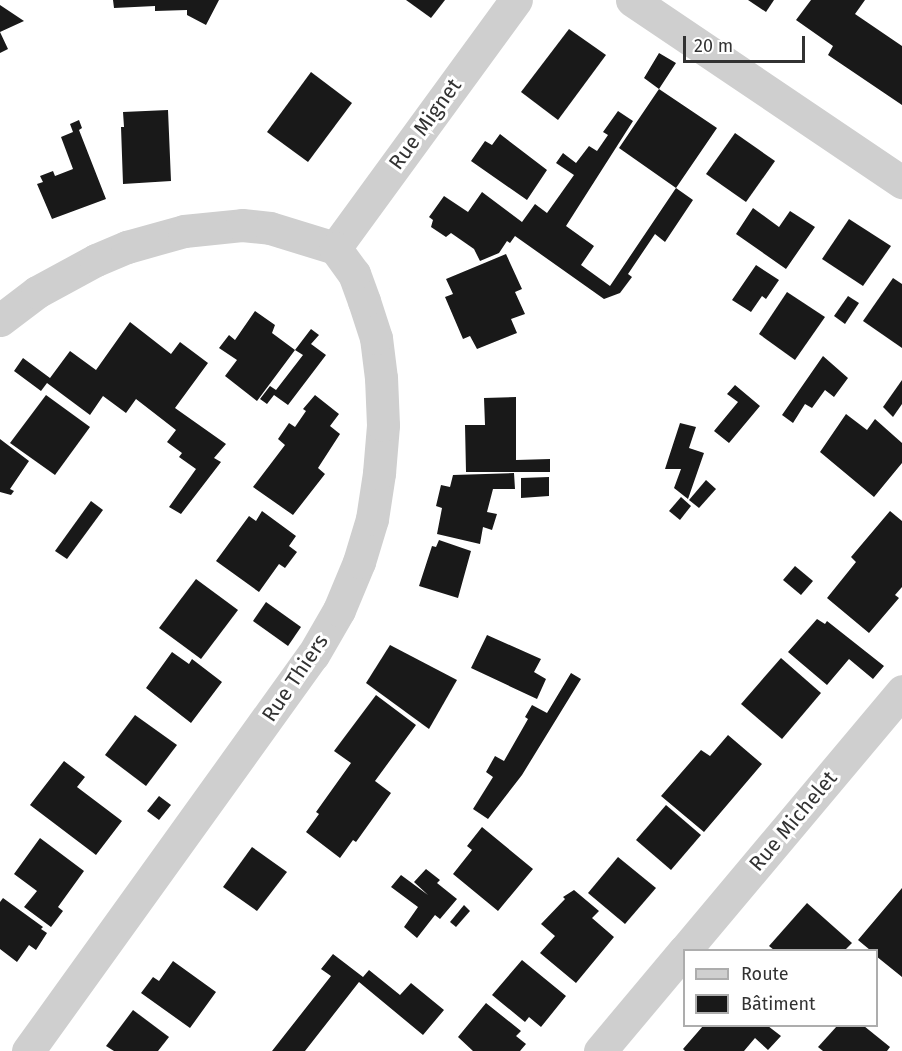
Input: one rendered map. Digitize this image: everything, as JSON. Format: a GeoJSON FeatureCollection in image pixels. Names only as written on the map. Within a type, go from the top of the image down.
{"type":"FeatureCollection","features":[{"type":"Feature","properties":{"kind":"street","name":"Rue Mignet"},"geometry":{"type":"LineString","coordinates":[[335,248],[516,0]]}},
{"type":"Feature","properties":{"kind":"street"},"geometry":{"type":"LineString","coordinates":[[632,0],[902,182]]}},
{"type":"Feature","properties":{"kind":"street"},"geometry":{"type":"LineString","coordinates":[[0,320],[37,292],[96,260],[127,247],[184,231],[242,225],[270,228],[335,248]]}},
{"type":"Feature","properties":{"kind":"street","name":"Rue Thiers"},"geometry":{"type":"LineString","coordinates":[[27,1051],[313,655],[339,610],[359,562],[372,519],[379,473],[382,424],[381,378],[376,338],[364,301],[354,274],[335,248]]}},
{"type":"Feature","properties":{"kind":"street","name":"Rue Michelet"},"geometry":{"type":"LineString","coordinates":[[687,949],[902,692]]}},
{"type":"Feature","properties":{"kind":"street","name":"Rue Michelet"},"geometry":{"type":"LineString","coordinates":[[600,1051],[683,953]]}},
{"type":"Feature","properties":{"kind":"building"},"geometry":{"type":"Polygon","coordinates":[[[113,0],[219,0],[206,25],[187,15],[187,10],[155,11],[155,6],[114,8],[113,0]]]}},
{"type":"Feature","properties":{"kind":"building"},"geometry":{"type":"Polygon","coordinates":[[[406,0],[445,0],[431,18],[406,0]]]}},
{"type":"Feature","properties":{"kind":"building"},"geometry":{"type":"Polygon","coordinates":[[[748,0],[774,0],[766,12],[748,0]]]}},
{"type":"Feature","properties":{"kind":"building"},"geometry":{"type":"Polygon","coordinates":[[[811,0],[865,0],[855,14],[902,46],[902,105],[828,55],[833,46],[796,20],[811,0]]]}},
{"type":"Feature","properties":{"kind":"building"},"geometry":{"type":"Polygon","coordinates":[[[0,5],[24,21],[0,32],[0,5]]]}},
{"type":"Feature","properties":{"kind":"building"},"geometry":{"type":"Polygon","coordinates":[[[569,29],[606,55],[558,120],[521,92],[569,29]]]}},
{"type":"Feature","properties":{"kind":"building"},"geometry":{"type":"Polygon","coordinates":[[[0,32],[8,49],[0,53],[0,32]]]}},
{"type":"Feature","properties":{"kind":"building"},"geometry":{"type":"Polygon","coordinates":[[[659,53],[676,63],[659,89],[644,78],[659,53]]]}},
{"type":"Feature","properties":{"kind":"building"},"geometry":{"type":"Polygon","coordinates":[[[311,72],[352,103],[308,162],[267,132],[311,72]]]}},
{"type":"Feature","properties":{"kind":"building"},"geometry":{"type":"Polygon","coordinates":[[[659,89],[717,128],[676,188],[619,148],[659,89]]]}},
{"type":"Feature","properties":{"kind":"building"},"geometry":{"type":"Polygon","coordinates":[[[168,110],[171,181],[123,184],[121,127],[124,127],[123,112],[168,110]]]}},
{"type":"Feature","properties":{"kind":"building"},"geometry":{"type":"Polygon","coordinates":[[[618,111],[633,121],[566,226],[594,246],[581,265],[610,286],[676,188],[693,200],[665,242],[655,234],[628,274],[632,277],[620,293],[604,299],[515,236],[510,243],[507,241],[499,253],[480,261],[474,249],[451,233],[446,237],[431,227],[433,220],[429,217],[444,196],[468,212],[482,192],[522,222],[535,204],[547,213],[574,175],[556,163],[563,153],[576,163],[589,146],[597,151],[608,135],[603,132],[618,111]]]}},
{"type":"Feature","properties":{"kind":"building"},"geometry":{"type":"Polygon","coordinates":[[[79,120],[82,128],[79,130],[106,199],[52,219],[37,184],[43,182],[40,176],[53,171],[55,176],[73,169],[61,137],[73,132],[70,124],[79,120]]]}},
{"type":"Feature","properties":{"kind":"building"},"geometry":{"type":"Polygon","coordinates":[[[735,133],[775,161],[746,202],[706,174],[735,133]]]}},
{"type":"Feature","properties":{"kind":"building"},"geometry":{"type":"Polygon","coordinates":[[[500,134],[547,170],[527,200],[471,161],[485,141],[492,145],[500,134]]]}},
{"type":"Feature","properties":{"kind":"building"},"geometry":{"type":"Polygon","coordinates":[[[753,208],[779,227],[790,211],[815,227],[786,269],[736,234],[753,208]]]}},
{"type":"Feature","properties":{"kind":"building"},"geometry":{"type":"Polygon","coordinates":[[[849,219],[891,246],[863,286],[822,259],[849,219]]]}},
{"type":"Feature","properties":{"kind":"building"},"geometry":{"type":"Polygon","coordinates":[[[506,254],[522,289],[515,292],[525,314],[511,319],[517,333],[477,349],[470,336],[463,339],[445,297],[453,294],[446,279],[506,254]]]}},
{"type":"Feature","properties":{"kind":"building"},"geometry":{"type":"Polygon","coordinates":[[[756,265],[779,280],[766,299],[762,296],[751,312],[732,300],[756,265]]]}},
{"type":"Feature","properties":{"kind":"building"},"geometry":{"type":"Polygon","coordinates":[[[893,278],[902,284],[902,348],[863,321],[893,278]]]}},
{"type":"Feature","properties":{"kind":"building"},"geometry":{"type":"Polygon","coordinates":[[[787,292],[825,317],[795,360],[759,334],[787,292]]]}},
{"type":"Feature","properties":{"kind":"building"},"geometry":{"type":"Polygon","coordinates":[[[848,296],[859,303],[845,324],[834,316],[848,296]]]}},
{"type":"Feature","properties":{"kind":"building"},"geometry":{"type":"Polygon","coordinates":[[[255,311],[275,325],[272,333],[295,350],[257,401],[225,376],[237,360],[219,348],[229,335],[235,340],[255,311]]]}},
{"type":"Feature","properties":{"kind":"building"},"geometry":{"type":"Polygon","coordinates":[[[130,322],[171,354],[180,342],[208,363],[175,408],[226,444],[214,458],[221,462],[181,514],[169,507],[196,469],[179,457],[182,453],[167,442],[176,430],[136,399],[126,413],[103,396],[90,415],[47,383],[41,391],[14,371],[23,358],[50,378],[70,351],[96,370],[130,322]]]}},
{"type":"Feature","properties":{"kind":"building"},"geometry":{"type":"Polygon","coordinates":[[[311,329],[319,335],[311,344],[326,355],[288,405],[274,395],[267,404],[260,399],[270,386],[276,390],[303,355],[295,350],[311,329]]]}},
{"type":"Feature","properties":{"kind":"building"},"geometry":{"type":"Polygon","coordinates":[[[823,356],[848,378],[834,397],[825,390],[812,408],[805,404],[793,423],[782,415],[823,356]]]}},
{"type":"Feature","properties":{"kind":"building"},"geometry":{"type":"Polygon","coordinates":[[[902,380],[902,404],[893,417],[883,407],[902,380]]]}},
{"type":"Feature","properties":{"kind":"building"},"geometry":{"type":"Polygon","coordinates":[[[735,385],[760,406],[729,443],[714,431],[738,402],[727,394],[735,385]]]}},
{"type":"Feature","properties":{"kind":"building"},"geometry":{"type":"Polygon","coordinates":[[[46,395],[90,427],[55,475],[10,443],[46,395]]]}},
{"type":"Feature","properties":{"kind":"building"},"geometry":{"type":"Polygon","coordinates":[[[315,395],[339,414],[330,426],[340,434],[318,468],[325,474],[293,515],[253,487],[285,445],[278,439],[289,423],[295,427],[306,411],[303,409],[315,395]]]}},
{"type":"Feature","properties":{"kind":"building"},"geometry":{"type":"Polygon","coordinates":[[[516,397],[516,460],[550,459],[550,472],[466,472],[465,425],[485,425],[484,398],[516,397]]]}},
{"type":"Feature","properties":{"kind":"building"},"geometry":{"type":"Polygon","coordinates":[[[846,414],[867,430],[875,419],[902,443],[902,463],[874,497],[820,452],[846,414]]]}},
{"type":"Feature","properties":{"kind":"building"},"geometry":{"type":"Polygon","coordinates":[[[680,423],[696,427],[689,448],[704,453],[688,499],[674,488],[681,469],[665,469],[680,423]]]}},
{"type":"Feature","properties":{"kind":"building"},"geometry":{"type":"Polygon","coordinates":[[[0,439],[29,461],[10,489],[14,491],[11,495],[0,492],[0,439]]]}},
{"type":"Feature","properties":{"kind":"building"},"geometry":{"type":"Polygon","coordinates":[[[514,473],[515,489],[493,489],[487,512],[497,514],[492,530],[483,527],[480,544],[437,534],[442,508],[436,506],[441,485],[450,487],[453,475],[514,473]]]}},
{"type":"Feature","properties":{"kind":"building"},"geometry":{"type":"Polygon","coordinates":[[[549,477],[549,496],[521,498],[521,478],[549,477]]]}},
{"type":"Feature","properties":{"kind":"building"},"geometry":{"type":"Polygon","coordinates":[[[706,480],[716,489],[699,508],[689,500],[706,480]]]}},
{"type":"Feature","properties":{"kind":"building"},"geometry":{"type":"Polygon","coordinates":[[[681,497],[691,506],[680,520],[669,511],[681,497]]]}},
{"type":"Feature","properties":{"kind":"building"},"geometry":{"type":"Polygon","coordinates":[[[91,501],[103,510],[67,559],[55,551],[91,501]]]}},
{"type":"Feature","properties":{"kind":"building"},"geometry":{"type":"Polygon","coordinates":[[[262,511],[296,536],[289,546],[297,552],[285,568],[279,564],[259,592],[216,561],[249,516],[256,521],[262,511]]]}},
{"type":"Feature","properties":{"kind":"building"},"geometry":{"type":"Polygon","coordinates":[[[890,511],[902,521],[902,587],[895,595],[899,598],[869,633],[827,598],[856,562],[851,557],[890,511]]]}},
{"type":"Feature","properties":{"kind":"building"},"geometry":{"type":"Polygon","coordinates":[[[439,540],[471,551],[458,598],[419,586],[432,546],[436,547],[439,540]]]}},
{"type":"Feature","properties":{"kind":"building"},"geometry":{"type":"Polygon","coordinates":[[[795,566],[813,581],[801,595],[783,580],[795,566]]]}},
{"type":"Feature","properties":{"kind":"building"},"geometry":{"type":"Polygon","coordinates":[[[196,579],[238,610],[201,659],[159,628],[196,579]]]}},
{"type":"Feature","properties":{"kind":"building"},"geometry":{"type":"Polygon","coordinates":[[[266,602],[301,627],[288,646],[253,621],[266,602]]]}},
{"type":"Feature","properties":{"kind":"building"},"geometry":{"type":"Polygon","coordinates":[[[817,619],[825,624],[827,621],[884,666],[873,679],[849,659],[827,685],[788,652],[817,619]]]}},
{"type":"Feature","properties":{"kind":"building"},"geometry":{"type":"Polygon","coordinates":[[[487,635],[541,659],[534,672],[546,679],[537,699],[471,668],[487,635]]]}},
{"type":"Feature","properties":{"kind":"building"},"geometry":{"type":"Polygon","coordinates":[[[390,645],[457,680],[429,729],[366,683],[390,645]]]}},
{"type":"Feature","properties":{"kind":"building"},"geometry":{"type":"Polygon","coordinates":[[[172,652],[189,664],[192,659],[222,682],[191,723],[146,688],[172,652]]]}},
{"type":"Feature","properties":{"kind":"building"},"geometry":{"type":"Polygon","coordinates":[[[781,658],[821,693],[782,739],[741,704],[781,658]]]}},
{"type":"Feature","properties":{"kind":"building"},"geometry":{"type":"Polygon","coordinates":[[[571,673],[581,679],[522,775],[488,819],[473,809],[493,777],[486,772],[495,756],[504,761],[528,719],[525,717],[532,705],[547,713],[571,673]]]}},
{"type":"Feature","properties":{"kind":"building"},"geometry":{"type":"Polygon","coordinates":[[[376,695],[416,725],[375,781],[391,793],[356,842],[353,840],[340,858],[306,832],[319,814],[316,812],[351,763],[334,751],[376,695]]]}},
{"type":"Feature","properties":{"kind":"building"},"geometry":{"type":"Polygon","coordinates":[[[135,715],[177,745],[146,786],[105,755],[135,715]]]}},
{"type":"Feature","properties":{"kind":"building"},"geometry":{"type":"Polygon","coordinates":[[[728,735],[762,764],[704,832],[661,796],[701,750],[710,756],[728,735]]]}},
{"type":"Feature","properties":{"kind":"building"},"geometry":{"type":"Polygon","coordinates":[[[64,761],[85,777],[77,787],[122,821],[96,855],[30,805],[64,761]]]}},
{"type":"Feature","properties":{"kind":"building"},"geometry":{"type":"Polygon","coordinates":[[[159,796],[171,805],[159,820],[147,811],[159,796]]]}},
{"type":"Feature","properties":{"kind":"building"},"geometry":{"type":"Polygon","coordinates":[[[666,805],[701,835],[671,870],[636,840],[666,805]]]}},
{"type":"Feature","properties":{"kind":"building"},"geometry":{"type":"Polygon","coordinates":[[[482,827],[533,869],[498,911],[453,874],[472,850],[467,846],[482,827]]]}},
{"type":"Feature","properties":{"kind":"building"},"geometry":{"type":"Polygon","coordinates":[[[40,838],[84,871],[58,907],[63,911],[51,927],[24,907],[37,891],[14,874],[40,838]]]}},
{"type":"Feature","properties":{"kind":"building"},"geometry":{"type":"Polygon","coordinates":[[[252,847],[287,872],[257,911],[223,887],[252,847]]]}},
{"type":"Feature","properties":{"kind":"building"},"geometry":{"type":"Polygon","coordinates":[[[618,857],[656,888],[625,924],[588,893],[618,857]]]}},
{"type":"Feature","properties":{"kind":"building"},"geometry":{"type":"Polygon","coordinates":[[[426,869],[440,880],[437,883],[457,899],[440,919],[435,915],[417,938],[404,927],[418,907],[391,887],[401,875],[428,895],[414,882],[426,869]]]}},
{"type":"Feature","properties":{"kind":"building"},"geometry":{"type":"Polygon","coordinates":[[[902,888],[902,977],[878,958],[878,949],[869,949],[858,940],[902,888]]]}},
{"type":"Feature","properties":{"kind":"building"},"geometry":{"type":"Polygon","coordinates":[[[574,890],[599,911],[592,918],[614,937],[576,983],[540,953],[555,936],[541,924],[565,899],[563,897],[574,890]]]}},
{"type":"Feature","properties":{"kind":"building"},"geometry":{"type":"Polygon","coordinates":[[[3,898],[43,927],[41,929],[47,933],[36,950],[29,945],[17,962],[0,949],[0,902],[3,898]]]}},
{"type":"Feature","properties":{"kind":"building"},"geometry":{"type":"Polygon","coordinates":[[[807,903],[852,943],[846,949],[773,949],[769,946],[807,903]]]}},
{"type":"Feature","properties":{"kind":"building"},"geometry":{"type":"Polygon","coordinates":[[[464,905],[470,911],[456,927],[450,922],[464,905]]]}},
{"type":"Feature","properties":{"kind":"building"},"geometry":{"type":"Polygon","coordinates":[[[333,954],[363,977],[369,970],[400,995],[411,983],[444,1010],[423,1035],[359,982],[305,1051],[272,1051],[331,976],[321,969],[333,954]]]}},
{"type":"Feature","properties":{"kind":"building"},"geometry":{"type":"Polygon","coordinates":[[[522,960],[566,996],[541,1027],[529,1017],[525,1022],[492,995],[522,960]]]}},
{"type":"Feature","properties":{"kind":"building"},"geometry":{"type":"Polygon","coordinates":[[[173,961],[216,992],[190,1028],[141,993],[153,977],[159,981],[173,961]]]}},
{"type":"Feature","properties":{"kind":"building"},"geometry":{"type":"Polygon","coordinates":[[[486,1003],[521,1031],[516,1036],[526,1044],[520,1051],[473,1051],[458,1037],[486,1003]]]}},
{"type":"Feature","properties":{"kind":"building"},"geometry":{"type":"Polygon","coordinates":[[[133,1010],[169,1037],[158,1051],[114,1051],[106,1046],[133,1010]]]}},
{"type":"Feature","properties":{"kind":"building"},"geometry":{"type":"Polygon","coordinates":[[[702,1027],[769,1027],[781,1036],[768,1050],[755,1038],[744,1051],[685,1051],[683,1049],[702,1027]]]}},
{"type":"Feature","properties":{"kind":"building"},"geometry":{"type":"Polygon","coordinates":[[[836,1027],[865,1027],[890,1047],[887,1051],[823,1051],[818,1047],[836,1027]]]}}]}
